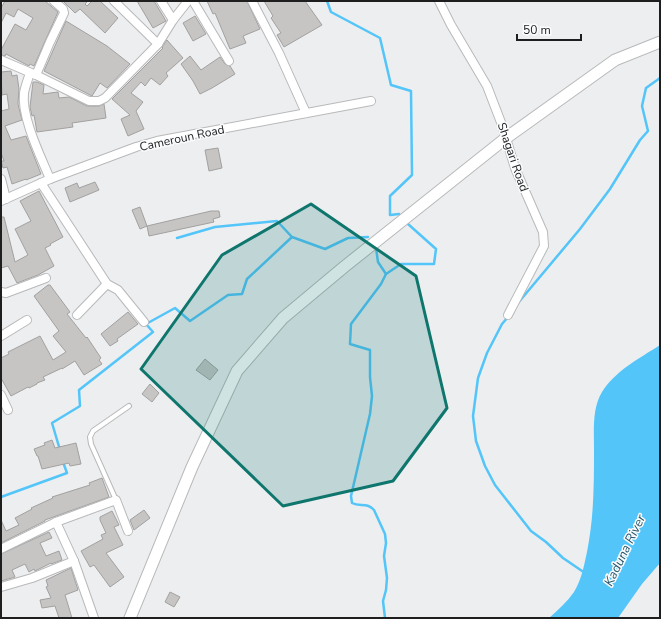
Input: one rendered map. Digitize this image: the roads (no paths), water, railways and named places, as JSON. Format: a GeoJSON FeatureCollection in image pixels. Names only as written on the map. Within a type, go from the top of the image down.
{"type":"FeatureCollection","features":[{"type":"Feature","properties":{"kind":"street"},"geometry":{"type":"LineString","coordinates":[[50,179],[32,136],[25,108],[24,94],[64,14],[63,9],[54,1]]}},
{"type":"Feature","properties":{"kind":"street"},"geometry":{"type":"LineString","coordinates":[[114,1],[158,44]]}},
{"type":"Feature","properties":{"kind":"street"},"geometry":{"type":"LineString","coordinates":[[161,1],[173,20]]}},
{"type":"Feature","properties":{"kind":"street"},"geometry":{"type":"LineString","coordinates":[[1,60],[89,101],[99,101],[105,98],[158,44],[173,20],[188,1]]}},
{"type":"Feature","properties":{"kind":"street"},"geometry":{"type":"LineString","coordinates":[[193,1],[229,61]]}},
{"type":"Feature","properties":{"kind":"street"},"geometry":{"type":"LineString","coordinates":[[252,1],[279,53],[306,113]]}},
{"type":"Feature","properties":{"kind":"street","name":"Shagari Road"},"geometry":{"type":"LineString","coordinates":[[439,1],[450,25],[487,86],[515,168],[543,232],[544,246],[508,316]]}},
{"type":"Feature","properties":{"kind":"street"},"geometry":{"type":"LineString","coordinates":[[130,618],[192,467],[237,371],[283,318],[344,267],[506,138],[615,60],[660,42]]}},
{"type":"Feature","properties":{"kind":"street","name":"Cameroun Road"},"geometry":{"type":"LineString","coordinates":[[3,200],[50,179],[136,147],[157,141],[371,101]]}},
{"type":"Feature","properties":{"kind":"street"},"geometry":{"type":"LineString","coordinates":[[1,179],[3,200]]}},
{"type":"Feature","properties":{"kind":"street"},"geometry":{"type":"LineString","coordinates":[[41,183],[107,284],[118,290],[144,322]]}},
{"type":"Feature","properties":{"kind":"street"},"geometry":{"type":"LineString","coordinates":[[1,292],[6,293],[46,278]]}},
{"type":"Feature","properties":{"kind":"street"},"geometry":{"type":"LineString","coordinates":[[77,315],[107,284]]}},
{"type":"Feature","properties":{"kind":"street"},"geometry":{"type":"LineString","coordinates":[[1,336],[27,320]]}},
{"type":"Feature","properties":{"kind":"street"},"geometry":{"type":"LineString","coordinates":[[1,395],[8,410]]}},
{"type":"Feature","properties":{"kind":"street"},"geometry":{"type":"LineString","coordinates":[[1,549],[56,522],[116,500],[128,531]]}},
{"type":"Feature","properties":{"kind":"street"},"geometry":{"type":"LineString","coordinates":[[56,522],[74,561],[94,618]]}},
{"type":"Feature","properties":{"kind":"street"},"geometry":{"type":"LineString","coordinates":[[1,587],[32,578],[74,561]]}},
{"type":"Feature","properties":{"kind":"lane"},"geometry":{"type":"LineString","coordinates":[[116,500],[91,444],[90,437],[93,431],[128,406]]}},
{"type":"Feature","properties":{"kind":"water","name":"Kaduna River"},"geometry":{"type":"Polygon","coordinates":[[[660,345],[660,563],[642,584],[618,618],[549,618],[574,592],[581,577],[585,562],[594,488],[594,420],[599,398],[607,384],[621,371],[660,345]]]}},
{"type":"Feature","properties":{"kind":"waterway"},"geometry":{"type":"LineString","coordinates":[[327,1],[331,12],[380,38],[391,85],[411,91],[412,175],[390,196],[390,215],[399,214]]}},
{"type":"Feature","properties":{"kind":"waterway"},"geometry":{"type":"LineString","coordinates":[[518,303],[580,229],[610,189],[640,140],[648,131],[642,106],[646,88],[660,78]]}},
{"type":"Feature","properties":{"kind":"waterway"},"geometry":{"type":"LineString","coordinates":[[177,238],[215,227],[277,221],[292,237],[325,249],[348,238],[368,237]]}},
{"type":"Feature","properties":{"kind":"waterway"},"geometry":{"type":"LineString","coordinates":[[385,618],[383,601],[387,578],[384,556],[386,543],[385,534],[374,510],[366,505],[352,503],[351,496],[370,414],[372,396],[370,350],[350,344],[351,324],[381,284],[386,274],[401,264],[434,264],[436,249],[408,224]]}},
{"type":"Feature","properties":{"kind":"waterway"},"geometry":{"type":"LineString","coordinates":[[60,450],[52,423],[80,406],[79,390],[153,332],[146,324],[175,308],[190,321],[228,295],[242,294],[247,279],[292,237]]}},
{"type":"Feature","properties":{"kind":"waterway"},"geometry":{"type":"LineString","coordinates":[[376,248],[378,262],[386,274]]}},
{"type":"Feature","properties":{"kind":"waterway"},"geometry":{"type":"LineString","coordinates":[[508,317],[502,324],[487,353],[478,378],[473,416],[476,441],[485,466],[495,485],[531,531],[546,542],[563,558],[585,573]]}},
{"type":"Feature","properties":{"kind":"waterway"},"geometry":{"type":"LineString","coordinates":[[1,497],[67,473],[63,462]]}}]}
